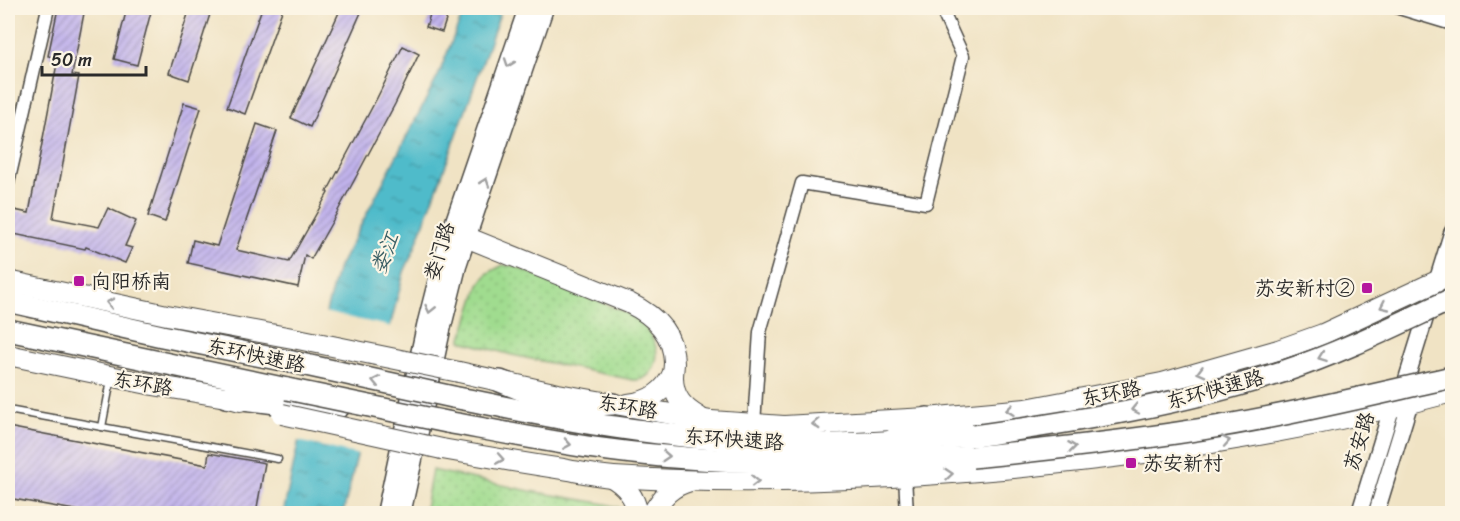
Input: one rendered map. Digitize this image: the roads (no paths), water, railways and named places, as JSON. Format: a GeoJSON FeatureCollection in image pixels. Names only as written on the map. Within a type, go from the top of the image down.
{"type":"FeatureCollection","features":[{"type":"Feature","properties":{"kind":"highway"},"geometry":{"type":"LineString","coordinates":[[8,294],[59,312]]}},
{"type":"Feature","properties":{"kind":"highway","name":"东环快速路"},"geometry":{"type":"LineString","coordinates":[[8,301],[453,397],[614,427],[685,435],[817,444],[974,436],[1098,417],[1177,400],[1286,370],[1348,347],[1452,299]]}},
{"type":"Feature","properties":{"kind":"highway","name":"东环快速路"},"geometry":{"type":"LineString","coordinates":[[8,330],[284,402],[380,408],[608,450],[744,461],[815,463],[972,458],[1110,442],[1223,426],[1452,377]]}},
{"type":"Feature","properties":{"kind":"highway"},"geometry":{"type":"LineString","coordinates":[[500,381],[614,427]]}},
{"type":"Feature","properties":{"kind":"highway"},"geometry":{"type":"LineString","coordinates":[[226,397],[284,402]]}},
{"type":"Feature","properties":{"kind":"highway"},"geometry":{"type":"LineString","coordinates":[[514,409],[613,404]]}},
{"type":"Feature","properties":{"kind":"highway"},"geometry":{"type":"LineString","coordinates":[[889,442],[927,418],[974,436]]}},
{"type":"Feature","properties":{"kind":"main road","name":"娄门路"},"geometry":{"type":"LineString","coordinates":[[401,513],[459,235],[528,8]]}},
{"type":"Feature","properties":{"kind":"main road","name":"娄门路"},"geometry":{"type":"LineString","coordinates":[[386,513],[438,279],[459,235],[544,8]]}},
{"type":"Feature","properties":{"kind":"main road"},"geometry":{"type":"LineString","coordinates":[[459,235],[629,303],[646,312],[661,326],[669,339],[674,357],[675,392],[681,403],[693,413],[711,421]]}},
{"type":"Feature","properties":{"kind":"main road","name":"东环路"},"geometry":{"type":"LineString","coordinates":[[8,281],[613,404],[711,421],[784,426],[927,418],[1026,409],[1162,383],[1278,350],[1323,334],[1445,278]]}},
{"type":"Feature","properties":{"kind":"main road","name":"东环路"},"geometry":{"type":"LineString","coordinates":[[8,356],[111,378],[226,397]]}},
{"type":"Feature","properties":{"kind":"main road"},"geometry":{"type":"LineString","coordinates":[[613,404],[638,403],[653,396],[664,387],[673,373]]}},
{"type":"Feature","properties":{"kind":"main road"},"geometry":{"type":"LineString","coordinates":[[284,402],[442,449],[611,477],[783,482],[1032,467],[1180,449],[1243,439],[1452,392]]}},
{"type":"Feature","properties":{"kind":"main road"},"geometry":{"type":"LineString","coordinates":[[611,477],[618,480],[628,490],[636,503],[638,513]]}},
{"type":"Feature","properties":{"kind":"main road"},"geometry":{"type":"LineString","coordinates":[[652,513],[663,497],[673,488],[696,480]]}},
{"type":"Feature","properties":{"kind":"street"},"geometry":{"type":"LineString","coordinates":[[8,183],[48,8]]}},
{"type":"Feature","properties":{"kind":"street"},"geometry":{"type":"LineString","coordinates":[[754,424],[760,332],[802,183],[926,203],[963,56],[941,8]]}},
{"type":"Feature","properties":{"kind":"street"},"geometry":{"type":"LineString","coordinates":[[1399,8],[1452,24]]}},
{"type":"Feature","properties":{"kind":"street","name":"苏安路"},"geometry":{"type":"LineString","coordinates":[[1376,513],[1405,384],[1445,278],[1452,232]]}},
{"type":"Feature","properties":{"kind":"street","name":"苏安路"},"geometry":{"type":"LineString","coordinates":[[1359,513],[1401,405]]}},
{"type":"Feature","properties":{"kind":"street"},"geometry":{"type":"LineString","coordinates":[[905,476],[907,513]]}},
{"type":"Feature","properties":{"kind":"lane"},"geometry":{"type":"LineString","coordinates":[[102,427],[111,378]]}},
{"type":"Feature","properties":{"kind":"lane"},"geometry":{"type":"LineString","coordinates":[[8,410],[278,459]]}},
{"type":"Feature","properties":{"kind":"water","name":"娄江"},"geometry":{"type":"Polygon","coordinates":[[[465,8],[502,8],[451,151],[404,272],[343,513],[283,514],[337,271],[438,76],[465,8]]]}},
{"type":"Feature","properties":{"kind":"place","name":"向阳桥南"},"geometry":{"type":"Point","coordinates":[79,281]}},
{"type":"Feature","properties":{"kind":"place","name":"苏安新村②"},"geometry":{"type":"Point","coordinates":[1367,288]}},
{"type":"Feature","properties":{"kind":"place","name":"苏安新村"},"geometry":{"type":"Point","coordinates":[1131,463]}}]}
